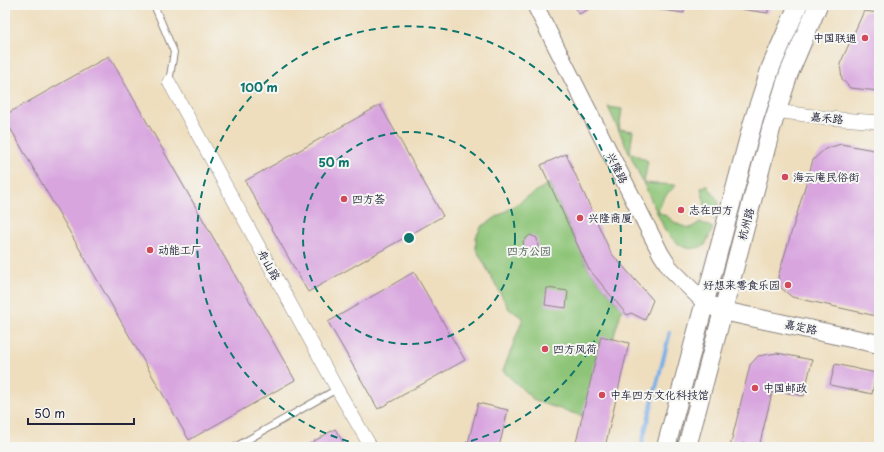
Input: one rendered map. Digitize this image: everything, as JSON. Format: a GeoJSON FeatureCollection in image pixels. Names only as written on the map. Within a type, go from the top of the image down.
{"type":"FeatureCollection","features":[{"type":"Feature","properties":{"kind":"main road","name":"杭州路"},"geometry":{"type":"LineString","coordinates":[[666,447],[753,122],[771,68],[798,5]]}},
{"type":"Feature","properties":{"kind":"main road","name":"杭州路"},"geometry":{"type":"LineString","coordinates":[[687,447],[776,111],[789,73],[818,5]]}},
{"type":"Feature","properties":{"kind":"main road","name":"兴隆路"},"geometry":{"type":"LineString","coordinates":[[704,302],[723,311]]}},
{"type":"Feature","properties":{"kind":"main road","name":"嘉定路"},"geometry":{"type":"LineString","coordinates":[[723,311],[879,344]]}},
{"type":"Feature","properties":{"kind":"street","name":"兴隆路"},"geometry":{"type":"LineString","coordinates":[[535,5],[661,254],[670,268],[704,302]]}},
{"type":"Feature","properties":{"kind":"street","name":"舟山路"},"geometry":{"type":"LineString","coordinates":[[169,82],[337,389],[371,447]]}},
{"type":"Feature","properties":{"kind":"street","name":"嘉禾路"},"geometry":{"type":"LineString","coordinates":[[776,111],[828,118],[879,122]]}},
{"type":"Feature","properties":{"kind":"lane"},"geometry":{"type":"LineString","coordinates":[[154,5],[174,52],[169,82]]}},
{"type":"Feature","properties":{"kind":"lane"},"geometry":{"type":"LineString","coordinates":[[235,447],[337,389]]}},
{"type":"Feature","properties":{"kind":"green space"},"geometry":{"type":"Polygon","coordinates":[[[608,107],[622,109],[619,129],[633,131],[630,152],[648,161],[644,183],[677,185],[665,197],[658,212],[685,227],[691,228],[700,222],[713,228],[705,245],[692,249],[687,248],[678,244],[665,230],[608,107]]]}},
{"type":"Feature","properties":{"kind":"green space","name":"四方公园"},"geometry":{"type":"Polygon","coordinates":[[[549,183],[588,268],[622,309],[613,339],[582,416],[535,401],[503,371],[523,318],[509,309],[476,249],[476,237],[481,227],[549,183]]]}},
{"type":"Feature","properties":{"kind":"green space"},"geometry":{"type":"Polygon","coordinates":[[[707,185],[719,202],[714,220],[706,209],[701,188],[707,185]]]}},
{"type":"Feature","properties":{"kind":"building"},"geometry":{"type":"Polygon","coordinates":[[[574,5],[597,5],[579,14],[574,5]]]}},
{"type":"Feature","properties":{"kind":"building"},"geometry":{"type":"Polygon","coordinates":[[[624,5],[685,5],[684,13],[624,5]]]}},
{"type":"Feature","properties":{"kind":"building"},"geometry":{"type":"Polygon","coordinates":[[[711,5],[768,5],[768,13],[711,5]]]}},
{"type":"Feature","properties":{"kind":"building","name":"中国联通"},"geometry":{"type":"Polygon","coordinates":[[[864,11],[879,13],[879,91],[850,88],[842,79],[840,64],[864,11]]]}},
{"type":"Feature","properties":{"kind":"building","name":"动能工厂"},"geometry":{"type":"Polygon","coordinates":[[[109,56],[295,380],[189,440],[5,119],[5,115],[109,56]]]}},
{"type":"Feature","properties":{"kind":"building","name":"四方荟"},"geometry":{"type":"Polygon","coordinates":[[[380,105],[443,216],[308,292],[245,181],[380,105]]]}},
{"type":"Feature","properties":{"kind":"building"},"geometry":{"type":"Polygon","coordinates":[[[841,144],[879,151],[879,299],[876,316],[792,297],[781,288],[778,277],[813,160],[825,149],[841,144]]]}},
{"type":"Feature","properties":{"kind":"building","name":"兴隆商厦"},"geometry":{"type":"Polygon","coordinates":[[[566,154],[611,253],[653,300],[645,320],[631,313],[627,315],[588,268],[541,165],[566,154]]]}},
{"type":"Feature","properties":{"kind":"building"},"geometry":{"type":"Polygon","coordinates":[[[530,235],[537,238],[538,247],[532,252],[524,249],[523,241],[530,235]]]}},
{"type":"Feature","properties":{"kind":"building"},"geometry":{"type":"Polygon","coordinates":[[[414,272],[465,360],[378,409],[328,322],[414,272]]]}},
{"type":"Feature","properties":{"kind":"building"},"geometry":{"type":"Polygon","coordinates":[[[547,288],[568,291],[566,308],[545,305],[547,288]]]}},
{"type":"Feature","properties":{"kind":"building","name":"中车四方文化科技馆"},"geometry":{"type":"Polygon","coordinates":[[[601,336],[629,343],[605,447],[575,447],[601,336]]]}},
{"type":"Feature","properties":{"kind":"building"},"geometry":{"type":"Polygon","coordinates":[[[777,353],[812,360],[804,396],[778,391],[772,393],[759,447],[743,443],[742,447],[730,447],[750,365],[758,356],[777,353]]]}},
{"type":"Feature","properties":{"kind":"building"},"geometry":{"type":"Polygon","coordinates":[[[835,364],[876,373],[872,394],[830,385],[835,364]]]}},
{"type":"Feature","properties":{"kind":"building"},"geometry":{"type":"Polygon","coordinates":[[[478,403],[508,410],[499,447],[467,447],[478,403]]]}},
{"type":"Feature","properties":{"kind":"building"},"geometry":{"type":"Polygon","coordinates":[[[335,429],[346,447],[304,447],[335,429]]]}},
{"type":"Feature","properties":{"kind":"waterway"},"geometry":{"type":"LineString","coordinates":[[641,447],[670,332]]}},
{"type":"Feature","properties":{"kind":"place","name":"中国联通"},"geometry":{"type":"Point","coordinates":[865,38]}},
{"type":"Feature","properties":{"kind":"place","name":"海云庵民俗街"},"geometry":{"type":"Point","coordinates":[785,177]}},
{"type":"Feature","properties":{"kind":"place","name":"四方荟"},"geometry":{"type":"Point","coordinates":[344,199]}},
{"type":"Feature","properties":{"kind":"place","name":"志在四方"},"geometry":{"type":"Point","coordinates":[681,210]}},
{"type":"Feature","properties":{"kind":"place","name":"兴隆商厦"},"geometry":{"type":"Point","coordinates":[580,218]}},
{"type":"Feature","properties":{"kind":"place","name":"动能工厂"},"geometry":{"type":"Point","coordinates":[150,250]}},
{"type":"Feature","properties":{"kind":"place","name":"好想来零食乐园"},"geometry":{"type":"Point","coordinates":[788,285]}},
{"type":"Feature","properties":{"kind":"place","name":"四方风荷"},"geometry":{"type":"Point","coordinates":[545,349]}},
{"type":"Feature","properties":{"kind":"place","name":"中国邮政"},"geometry":{"type":"Point","coordinates":[755,388]}},
{"type":"Feature","properties":{"kind":"place","name":"中车四方文化科技馆"},"geometry":{"type":"Point","coordinates":[602,395]}}]}
